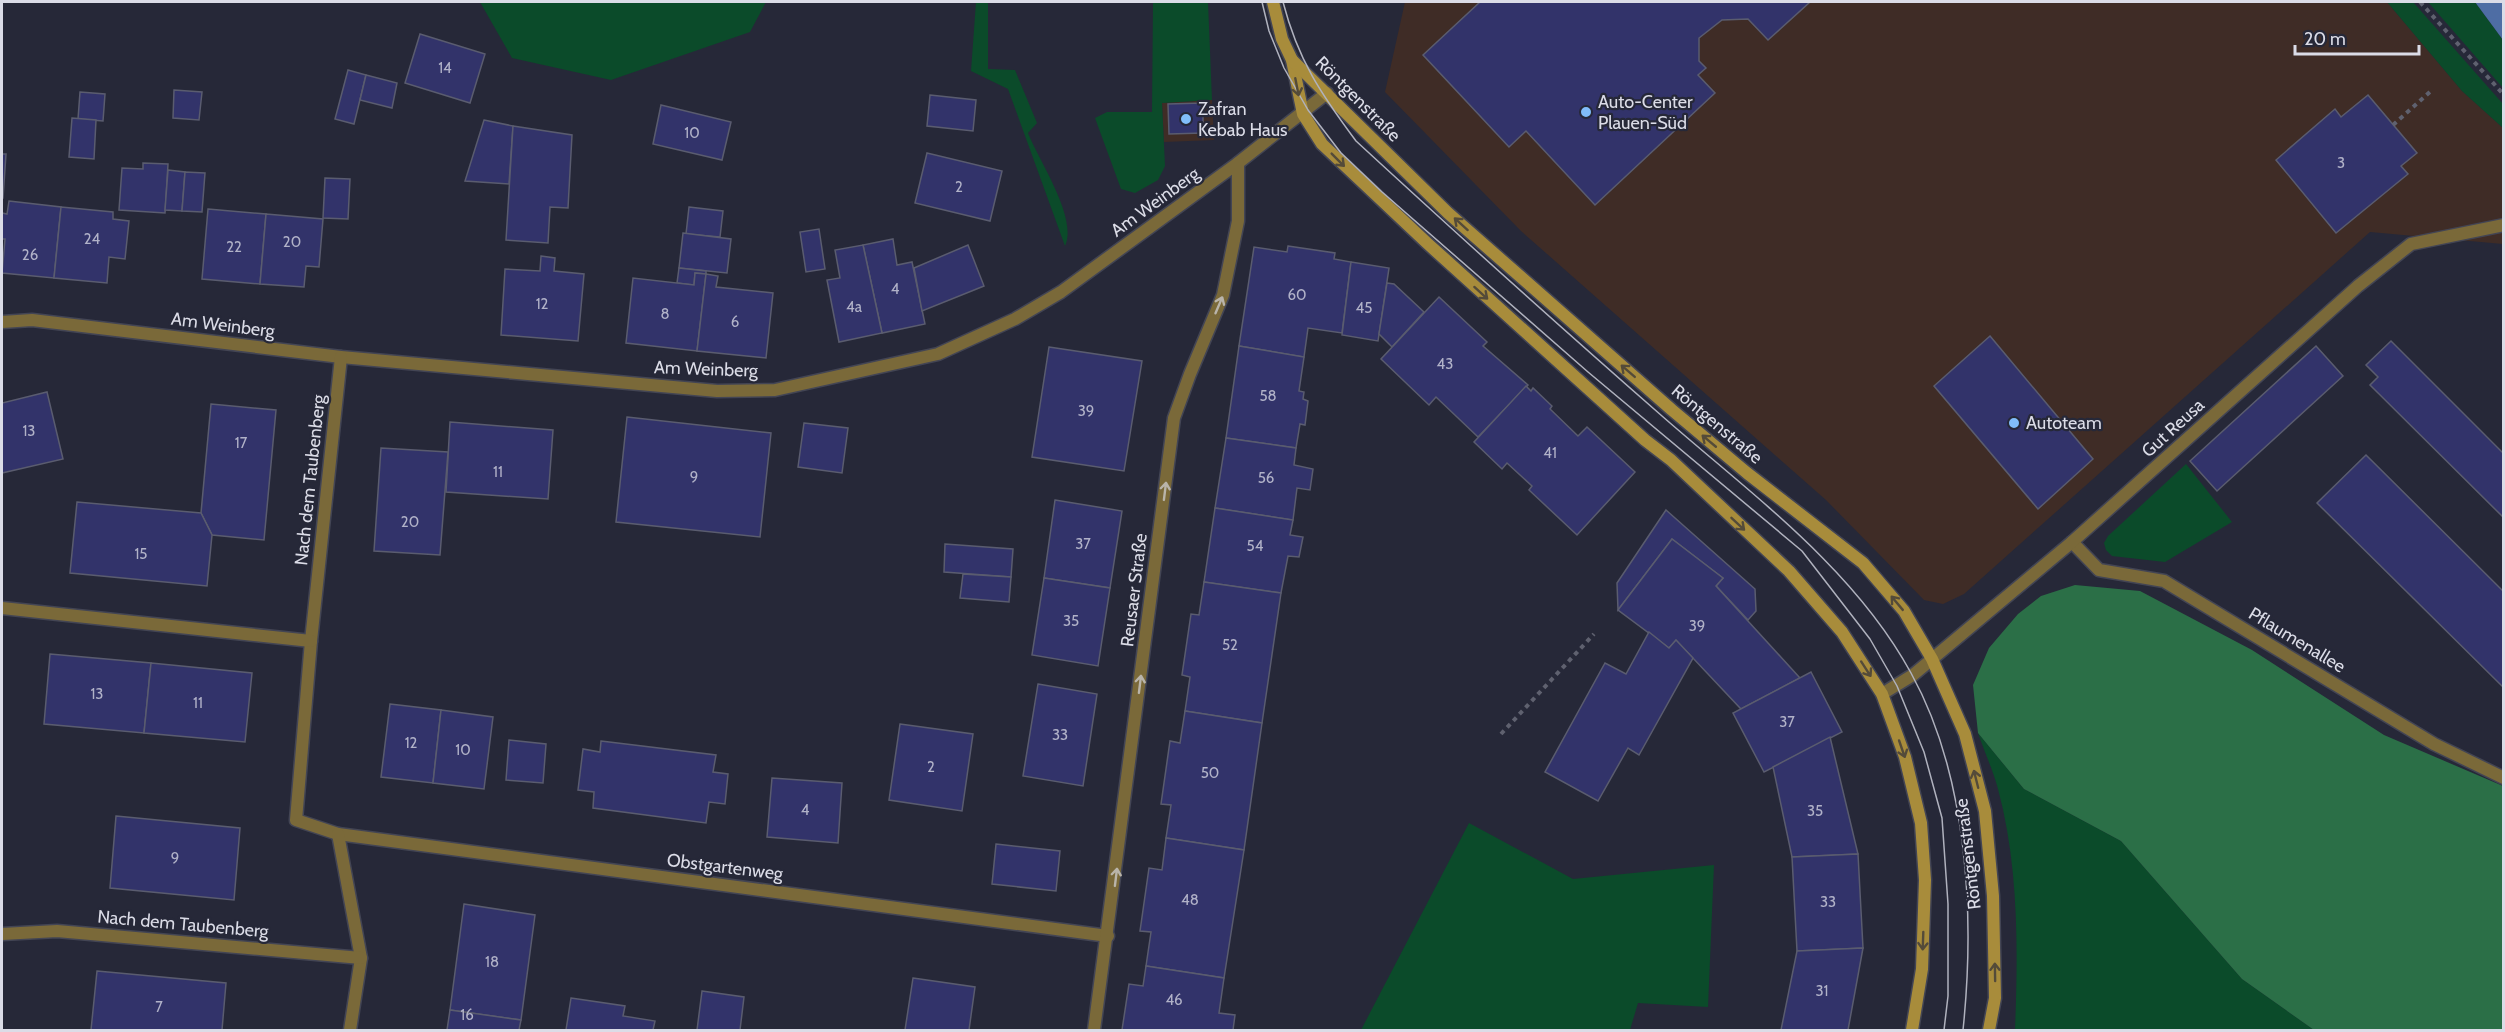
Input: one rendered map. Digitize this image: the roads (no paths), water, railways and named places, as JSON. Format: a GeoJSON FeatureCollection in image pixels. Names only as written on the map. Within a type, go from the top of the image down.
{"type":"FeatureCollection","features":[{"type":"Feature","properties":{"kind":"street"},"geometry":{"type":"LineString","coordinates":[[1273,2],[1282,39],[1292,60]]}},
{"type":"Feature","properties":{"kind":"street","name":"Röntgenstraße"},"geometry":{"type":"LineString","coordinates":[[1292,60],[1448,213],[1747,473],[1863,563],[1904,611],[1932,659],[1965,734],[1984,811],[1993,896],[1995,998],[1989,1030]]}},
{"type":"Feature","properties":{"kind":"street","name":"Röntgenstraße"},"geometry":{"type":"LineString","coordinates":[[1292,60],[1303,114],[1322,144],[1361,183],[1645,440],[1671,460],[1789,571],[1842,632],[1882,694],[1905,757],[1921,823],[1925,880],[1922,969],[1911,1030]]}},
{"type":"Feature","properties":{"kind":"street","name":"Am Weinberg"},"geometry":{"type":"LineString","coordinates":[[2,322],[32,321],[341,357],[717,391],[775,390],[938,354],[1015,319],[1061,292],[1238,163],[1327,93]]}},
{"type":"Feature","properties":{"kind":"street","name":"Reusaer Straße"},"geometry":{"type":"LineString","coordinates":[[1094,1030],[1174,418],[1223,295],[1238,221],[1238,163]]}},
{"type":"Feature","properties":{"kind":"street","name":"Gut Reusa"},"geometry":{"type":"LineString","coordinates":[[1882,694],[1913,675],[2072,542],[2358,286],[2411,244],[2504,225]]}},
{"type":"Feature","properties":{"kind":"street","name":"Nach dem Taubenberg"},"geometry":{"type":"LineString","coordinates":[[338,834],[296,819],[311,641],[341,357]]}},
{"type":"Feature","properties":{"kind":"street","name":"Pflaumenallee"},"geometry":{"type":"LineString","coordinates":[[2072,542],[2099,570],[2164,580],[2434,744],[2504,778]]}},
{"type":"Feature","properties":{"kind":"street"},"geometry":{"type":"LineString","coordinates":[[2,608],[311,641]]}},
{"type":"Feature","properties":{"kind":"street"},"geometry":{"type":"LineString","coordinates":[[338,834],[361,958],[350,1030]]}},
{"type":"Feature","properties":{"kind":"street","name":"Obstgartenweg"},"geometry":{"type":"LineString","coordinates":[[338,834],[1108,936]]}},
{"type":"Feature","properties":{"kind":"street","name":"Nach dem Taubenberg"},"geometry":{"type":"LineString","coordinates":[[2,934],[57,931],[361,958]]}},
{"type":"Feature","properties":{"kind":"water"},"geometry":{"type":"Polygon","coordinates":[[[2475,2],[2503,2],[2503,40],[2475,2]]]}},
{"type":"Feature","properties":{"kind":"tram line"},"geometry":{"type":"LineString","coordinates":[[1262,2],[1269,31],[1284,68],[1308,110],[1341,153],[1382,192],[1588,372],[1802,551],[1870,639],[1897,686],[1924,752],[1942,818],[1948,904],[1948,996],[1944,1030]]}},
{"type":"Feature","properties":{"kind":"tram line"},"geometry":{"type":"LineString","coordinates":[[1283,2],[1303,59],[1332,108],[1356,141],[1585,348],[1798,534],[1831,566],[1888,635],[1911,673],[1930,713],[1945,756],[1956,801],[1967,894],[1967,986],[1963,1030]]}},
{"type":"Feature","properties":{"kind":"place","name":"Auto-Center Plauen-Süd"},"geometry":{"type":"Point","coordinates":[1586,112]}},
{"type":"Feature","properties":{"kind":"place","name":"Zafran Kebab Haus"},"geometry":{"type":"Point","coordinates":[1186,119]}},
{"type":"Feature","properties":{"kind":"place","name":"Autoteam"},"geometry":{"type":"Point","coordinates":[2014,423]}}]}
